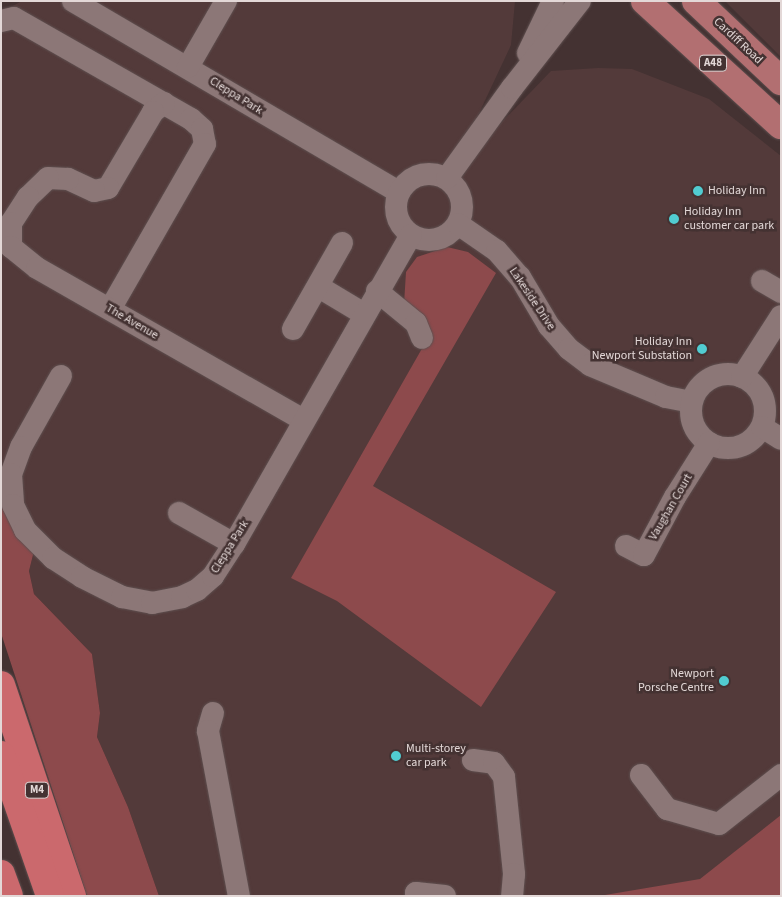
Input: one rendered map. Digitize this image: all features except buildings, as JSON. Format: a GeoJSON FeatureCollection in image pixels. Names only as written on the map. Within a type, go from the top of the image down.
{"type":"FeatureCollection","features":[{"type":"Feature","properties":{"kind":"highway","name":"M4"},"geometry":{"type":"LineString","coordinates":[[1,686],[72,896]]}},
{"type":"Feature","properties":{"kind":"highway","name":"M4"},"geometry":{"type":"LineString","coordinates":[[1,756],[50,896]]}},
{"type":"Feature","properties":{"kind":"highway"},"geometry":{"type":"LineString","coordinates":[[1,874],[9,896]]}},
{"type":"Feature","properties":{"kind":"main road","name":"A48"},"geometry":{"type":"LineString","coordinates":[[645,1],[781,125]]}},
{"type":"Feature","properties":{"kind":"main road","name":"Cardiff Road"},"geometry":{"type":"LineString","coordinates":[[696,1],[781,81]]}},
{"type":"Feature","properties":{"kind":"street","name":"Cleppa Park"},"geometry":{"type":"LineString","coordinates":[[73,1],[399,192]]}},
{"type":"Feature","properties":{"kind":"street"},"geometry":{"type":"LineString","coordinates":[[188,67],[226,1]]}},
{"type":"Feature","properties":{"kind":"street"},"geometry":{"type":"LineString","coordinates":[[512,88],[553,1]]}},
{"type":"Feature","properties":{"kind":"street"},"geometry":{"type":"LineString","coordinates":[[447,178],[512,88],[580,1]]}},
{"type":"Feature","properties":{"kind":"street"},"geometry":{"type":"LineString","coordinates":[[1,21],[14,18],[164,103],[202,129],[205,144],[110,309]]}},
{"type":"Feature","properties":{"kind":"street","name":"The Avenue"},"geometry":{"type":"LineString","coordinates":[[164,103],[153,112],[108,188],[94,191],[68,179],[48,178],[28,196],[6,220],[11,248],[18,255],[303,420]]}},
{"type":"Feature","properties":{"kind":"street"},"geometry":{"type":"LineString","coordinates":[[435,175],[447,178],[460,197],[462,207],[458,224],[442,238],[428,240],[411,236],[397,218],[399,192],[417,176],[435,175]]}},
{"type":"Feature","properties":{"kind":"street","name":"Lakeside Drive"},"geometry":{"type":"LineString","coordinates":[[458,224],[497,251],[520,277],[549,326],[569,349],[590,365],[666,398],[692,402]]}},
{"type":"Feature","properties":{"kind":"street","name":"Cleppa Park"},"geometry":{"type":"LineString","coordinates":[[61,376],[21,447],[11,474],[13,505],[25,530],[52,558],[104,589],[137,602],[169,601],[197,590],[212,576],[234,544],[303,420],[411,236]]}},
{"type":"Feature","properties":{"kind":"street"},"geometry":{"type":"LineString","coordinates":[[293,329],[319,287],[342,243]]}},
{"type":"Feature","properties":{"kind":"street"},"geometry":{"type":"LineString","coordinates":[[319,287],[364,314]]}},
{"type":"Feature","properties":{"kind":"street"},"geometry":{"type":"LineString","coordinates":[[378,291],[416,323],[422,338]]}},
{"type":"Feature","properties":{"kind":"street"},"geometry":{"type":"LineString","coordinates":[[742,377],[781,316]]}},
{"type":"Feature","properties":{"kind":"street"},"geometry":{"type":"LineString","coordinates":[[717,376],[742,377],[758,388],[763,398],[765,410],[762,427],[741,446],[731,448],[709,443],[697,432],[692,420],[692,402],[704,383],[717,376]]}},
{"type":"Feature","properties":{"kind":"street"},"geometry":{"type":"LineString","coordinates":[[762,427],[781,439]]}},
{"type":"Feature","properties":{"kind":"street","name":"Vaughan Court"},"geometry":{"type":"LineString","coordinates":[[626,546],[644,555],[675,496],[709,443]]}},
{"type":"Feature","properties":{"kind":"street"},"geometry":{"type":"LineString","coordinates":[[179,513],[234,544]]}},
{"type":"Feature","properties":{"kind":"street"},"geometry":{"type":"LineString","coordinates":[[213,713],[208,731],[239,896]]}},
{"type":"Feature","properties":{"kind":"street"},"geometry":{"type":"LineString","coordinates":[[473,760],[494,763],[504,777],[513,885]]}},
{"type":"Feature","properties":{"kind":"street"},"geometry":{"type":"LineString","coordinates":[[641,775],[667,809],[719,824],[781,775]]}},
{"type":"Feature","properties":{"kind":"street"},"geometry":{"type":"LineString","coordinates":[[416,896],[416,893],[444,896]]}},
{"type":"Feature","properties":{"kind":"shaded area"},"geometry":{"type":"Polygon","coordinates":[[[22,1],[515,1],[511,45],[449,177],[551,71],[598,68],[632,69],[709,99],[781,156],[781,896],[159,896],[128,807],[97,737],[100,713],[92,654],[34,594],[29,571],[34,551],[1,506],[1,12],[22,1]]]}},
{"type":"Feature","properties":{"kind":"shaded area"},"geometry":{"type":"Polygon","coordinates":[[[725,1],[781,1],[781,57],[725,1]]]}},
{"type":"Feature","properties":{"kind":"shaded area"},"geometry":{"type":"Polygon","coordinates":[[[447,247],[468,252],[496,273],[373,486],[556,592],[481,707],[337,601],[291,578],[428,338],[404,304],[406,272],[417,257],[447,247]]]}},
{"type":"Feature","properties":{"kind":"shaded area"},"geometry":{"type":"Polygon","coordinates":[[[1,506],[34,551],[29,571],[34,594],[92,654],[100,713],[97,737],[128,807],[159,896],[87,896],[1,633],[1,506]]]}},
{"type":"Feature","properties":{"kind":"shaded area"},"geometry":{"type":"Polygon","coordinates":[[[781,815],[781,896],[599,896],[700,879],[781,815]]]}},
{"type":"Feature","properties":{"kind":"place","name":"Holiday Inn"},"geometry":{"type":"Point","coordinates":[698,191]}},
{"type":"Feature","properties":{"kind":"place","name":"Holiday Inn customer car park"},"geometry":{"type":"Point","coordinates":[674,219]}},
{"type":"Feature","properties":{"kind":"place","name":"Holiday Inn Newport Substation"},"geometry":{"type":"Point","coordinates":[702,349]}},
{"type":"Feature","properties":{"kind":"place","name":"Newport Porsche Centre"},"geometry":{"type":"Point","coordinates":[724,681]}},
{"type":"Feature","properties":{"kind":"place","name":"Multi-storey car park"},"geometry":{"type":"Point","coordinates":[396,756]}}]}
